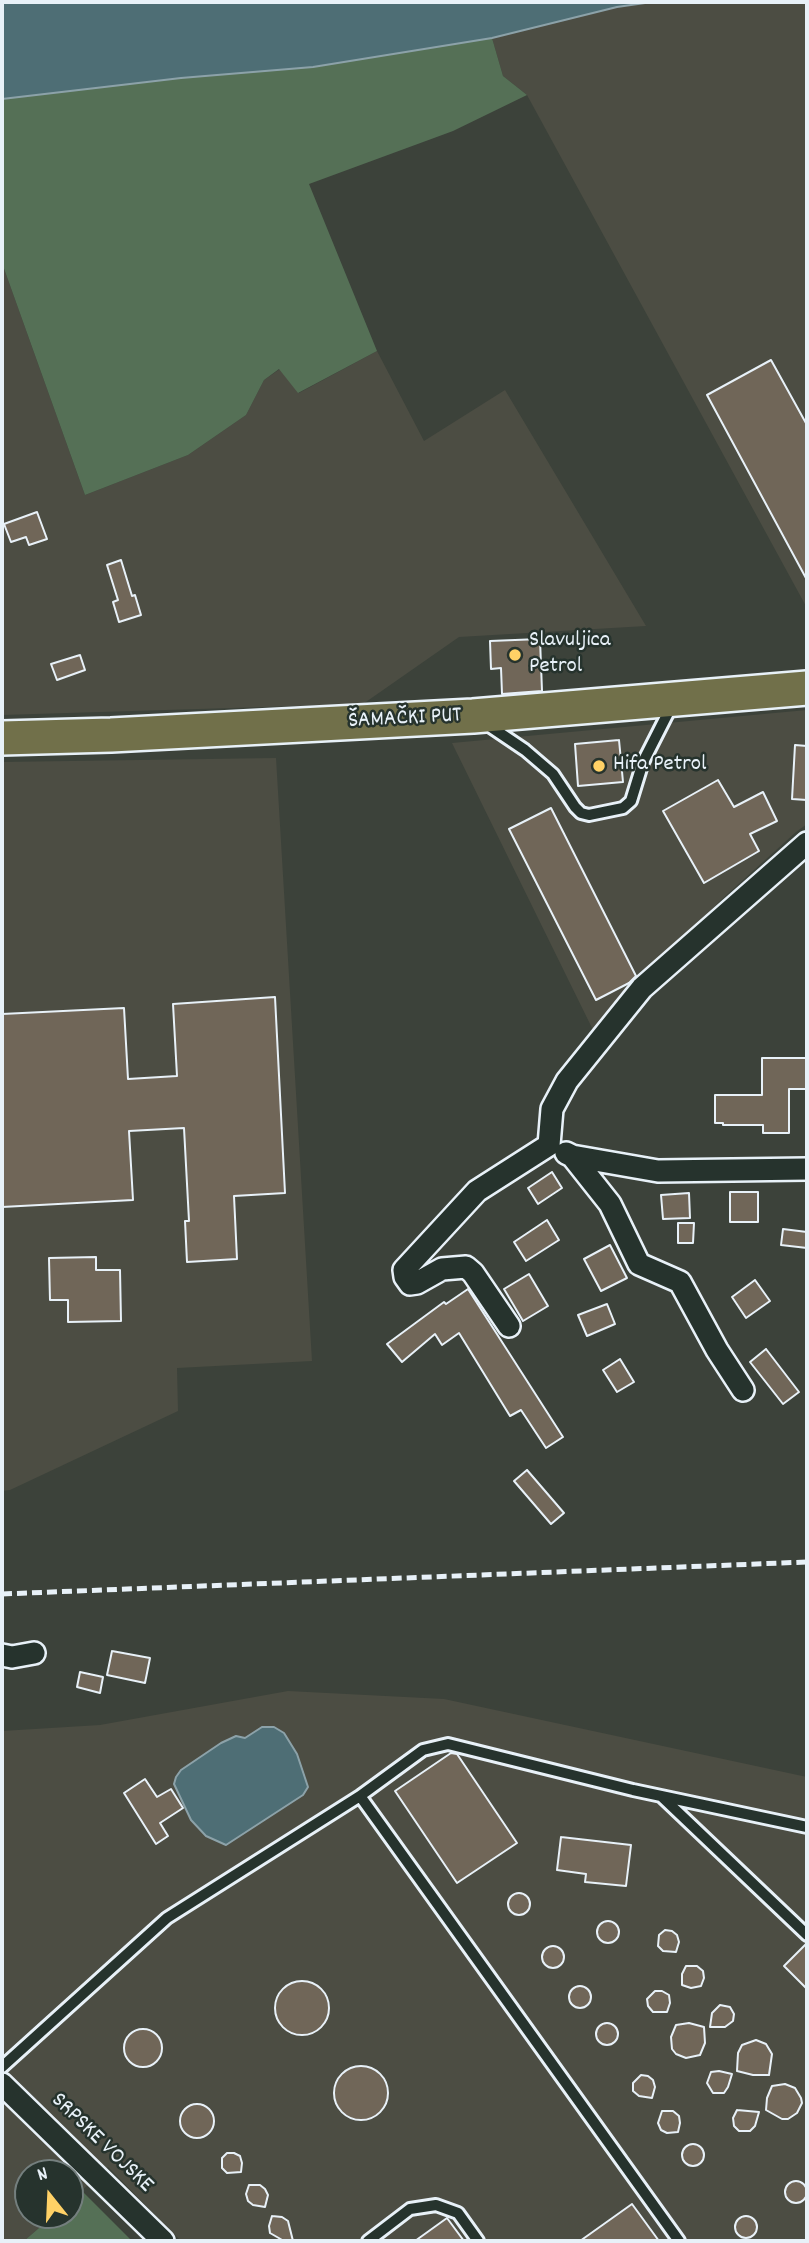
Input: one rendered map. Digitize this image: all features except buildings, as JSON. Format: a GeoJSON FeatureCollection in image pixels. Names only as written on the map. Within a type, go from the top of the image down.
{"type":"FeatureCollection","features":[{"type":"Feature","properties":{"kind":"main road","name":"ŠAMAČKI PUT"},"geometry":{"type":"LineString","coordinates":[[2,738],[473,716],[807,688]]}},
{"type":"Feature","properties":{"kind":"street"},"geometry":{"type":"LineString","coordinates":[[549,1144],[552,1109],[567,1081],[642,988],[807,843]]}},
{"type":"Feature","properties":{"kind":"street"},"geometry":{"type":"LineString","coordinates":[[549,1144],[572,1156],[659,1171],[807,1169]]}},
{"type":"Feature","properties":{"kind":"street"},"geometry":{"type":"LineString","coordinates":[[509,1326],[473,1273],[466,1268],[442,1269],[410,1284],[404,1269],[477,1191],[549,1144]]}},
{"type":"Feature","properties":{"kind":"street"},"geometry":{"type":"LineString","coordinates":[[572,1156],[610,1204],[639,1264],[680,1283],[717,1350],[743,1390]]}},
{"type":"Feature","properties":{"kind":"street"},"geometry":{"type":"LineString","coordinates":[[2,1655],[12,1657],[34,1653]]}},
{"type":"Feature","properties":{"kind":"street","name":"SRPSKE VOJSKE"},"geometry":{"type":"LineString","coordinates":[[2,2084],[163,2241]]}},
{"type":"Feature","properties":{"kind":"lane"},"geometry":{"type":"LineString","coordinates":[[473,716],[525,750],[554,774],[575,807],[581,813],[589,815],[623,808],[631,800],[643,762],[674,700]]}},
{"type":"Feature","properties":{"kind":"lane"},"geometry":{"type":"LineString","coordinates":[[2,2067],[167,1918],[360,1796],[423,1750],[449,1744],[633,1790],[807,1827]]}},
{"type":"Feature","properties":{"kind":"lane"},"geometry":{"type":"LineString","coordinates":[[659,1794],[807,1935]]}},
{"type":"Feature","properties":{"kind":"lane"},"geometry":{"type":"LineString","coordinates":[[360,1796],[679,2241]]}},
{"type":"Feature","properties":{"kind":"lane"},"geometry":{"type":"LineString","coordinates":[[368,2241],[410,2209],[436,2205],[458,2213],[478,2241]]}},
{"type":"Feature","properties":{"kind":"shaded area"},"geometry":{"type":"Polygon","coordinates":[[[652,2],[807,2],[807,608],[527,95],[503,76],[492,38],[617,7],[652,2]]]}},
{"type":"Feature","properties":{"kind":"shaded area"},"geometry":{"type":"Polygon","coordinates":[[[2,263],[85,495],[188,455],[246,415],[264,380],[280,369],[299,393],[377,351],[424,441],[505,390],[646,626],[459,637],[363,704],[2,715],[2,263]]]}},
{"type":"Feature","properties":{"kind":"shaded area"},"geometry":{"type":"Polygon","coordinates":[[[807,710],[807,824],[722,899],[593,1030],[452,743],[807,710]]]}},
{"type":"Feature","properties":{"kind":"shaded area"},"geometry":{"type":"Polygon","coordinates":[[[276,758],[312,1361],[177,1368],[178,1411],[10,1490],[2,1491],[2,762],[276,758]]]}},
{"type":"Feature","properties":{"kind":"shaded area"},"geometry":{"type":"Polygon","coordinates":[[[288,1691],[444,1699],[807,1777],[807,2241],[181,2241],[108,2167],[84,2188],[84,2159],[14,2159],[14,2229],[38,2229],[24,2241],[2,2241],[2,1731],[100,1725],[288,1691]]]}},
{"type":"Feature","properties":{"kind":"green space"},"geometry":{"type":"Polygon","coordinates":[[[492,38],[503,76],[527,95],[453,131],[309,184],[377,351],[298,393],[279,369],[264,380],[246,415],[188,455],[85,495],[2,263],[2,99],[181,78],[313,67],[492,38]]]}},
{"type":"Feature","properties":{"kind":"green space"},"geometry":{"type":"Polygon","coordinates":[[[84,2193],[132,2241],[24,2241],[38,2229],[84,2229],[84,2193]]]}},
{"type":"Feature","properties":{"kind":"water"},"geometry":{"type":"Polygon","coordinates":[[[2,2],[652,2],[617,7],[492,38],[313,67],[181,78],[2,99],[2,2]]]}},
{"type":"Feature","properties":{"kind":"water"},"geometry":{"type":"Polygon","coordinates":[[[262,1727],[274,1727],[284,1733],[297,1754],[308,1787],[303,1795],[226,1845],[206,1836],[191,1820],[174,1784],[176,1777],[181,1770],[221,1743],[236,1736],[245,1738],[262,1727]]]}},
{"type":"Feature","properties":{"kind":"railway"},"geometry":{"type":"LineString","coordinates":[[2,1594],[807,1562]]}},
{"type":"Feature","properties":{"kind":"place","name":"Slavuljica Petrol"},"geometry":{"type":"Point","coordinates":[515,655]}},
{"type":"Feature","properties":{"kind":"place","name":"Hifa Petrol"},"geometry":{"type":"Point","coordinates":[599,766]}}]}
